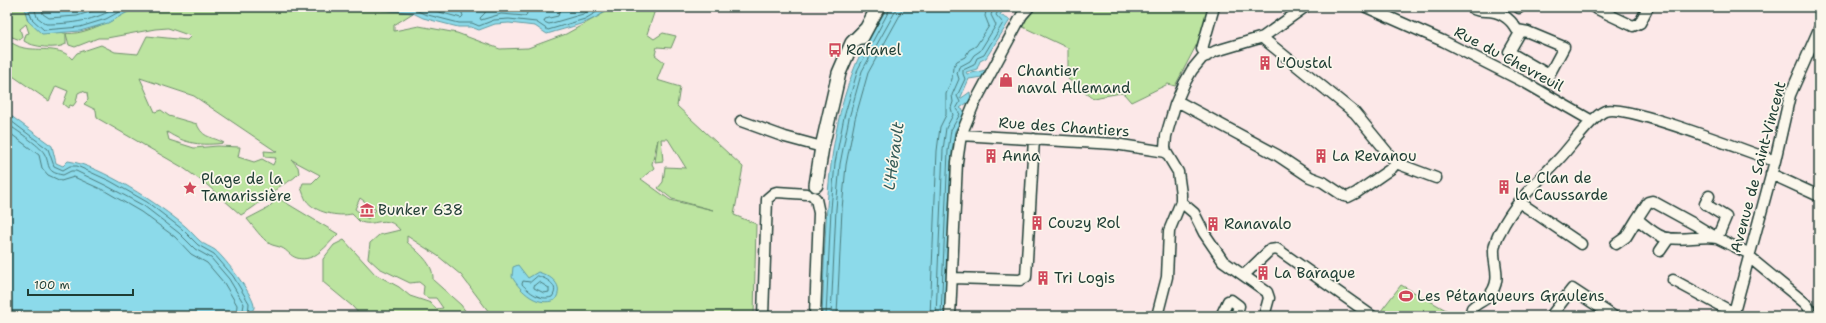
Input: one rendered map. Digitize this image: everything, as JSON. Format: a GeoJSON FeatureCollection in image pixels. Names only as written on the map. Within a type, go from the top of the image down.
{"type":"FeatureCollection","features":[{"type":"Feature","properties":{"kind":"main road"},"geometry":{"type":"LineString","coordinates":[[811,190],[839,73],[849,50],[866,29],[878,7]]}},
{"type":"Feature","properties":{"kind":"street"},"geometry":{"type":"LineString","coordinates":[[950,316],[957,162],[961,135],[973,106],[1028,7]]}},
{"type":"Feature","properties":{"kind":"street"},"geometry":{"type":"LineString","coordinates":[[1207,56],[1202,49],[1214,7]]}},
{"type":"Feature","properties":{"kind":"street"},"geometry":{"type":"LineString","coordinates":[[1157,316],[1167,277],[1169,231],[1182,194],[1178,172],[1166,152],[1166,136],[1177,101],[1192,70],[1207,56],[1223,49],[1264,37],[1305,7]]}},
{"type":"Feature","properties":{"kind":"street","name":"Rue du Chevreuil"},"geometry":{"type":"LineString","coordinates":[[1366,7],[1443,41],[1526,83],[1592,121]]}},
{"type":"Feature","properties":{"kind":"street"},"geometry":{"type":"LineString","coordinates":[[1471,7],[1476,11],[1485,10],[1507,17],[1512,21],[1517,30],[1528,32],[1564,47],[1549,75],[1509,52],[1520,31]]}},
{"type":"Feature","properties":{"kind":"street"},"geometry":{"type":"LineString","coordinates":[[1593,7],[1635,26],[1640,23],[1648,7]]}},
{"type":"Feature","properties":{"kind":"street","name":"Avenue de Saint-Vincent"},"geometry":{"type":"LineString","coordinates":[[1734,314],[1775,161],[1792,89],[1819,29]]}},
{"type":"Feature","properties":{"kind":"street"},"geometry":{"type":"LineString","coordinates":[[1264,37],[1265,40],[1355,113],[1396,163],[1436,178]]}},
{"type":"Feature","properties":{"kind":"street"},"geometry":{"type":"LineString","coordinates":[[1177,101],[1277,155],[1310,177],[1323,182],[1344,196],[1348,197],[1356,193],[1392,168],[1396,163]]}},
{"type":"Feature","properties":{"kind":"street"},"geometry":{"type":"LineString","coordinates":[[1470,316],[1472,308],[1489,296],[1494,286],[1498,269],[1495,246],[1499,233],[1519,202],[1531,187],[1567,151],[1592,121],[1600,114],[1609,110],[1624,111],[1649,117],[1775,161]]}},
{"type":"Feature","properties":{"kind":"street"},"geometry":{"type":"LineString","coordinates":[[740,121],[785,137],[822,147]]}},
{"type":"Feature","properties":{"kind":"street","name":"Rue des Chantiers"},"geometry":{"type":"LineString","coordinates":[[961,135],[1115,144],[1166,152]]}},
{"type":"Feature","properties":{"kind":"street"},"geometry":{"type":"LineString","coordinates":[[952,278],[1020,280],[1026,277],[1034,139]]}},
{"type":"Feature","properties":{"kind":"street"},"geometry":{"type":"LineString","coordinates":[[1771,174],[1819,196]]}},
{"type":"Feature","properties":{"kind":"street"},"geometry":{"type":"LineString","coordinates":[[763,316],[765,225],[760,201],[763,193],[776,186],[811,190],[816,200],[819,213],[815,316]]}},
{"type":"Feature","properties":{"kind":"street"},"geometry":{"type":"LineString","coordinates":[[1709,196],[1705,204],[1726,217],[1717,238]]}},
{"type":"Feature","properties":{"kind":"street"},"geometry":{"type":"LineString","coordinates":[[1616,244],[1626,237],[1648,202],[1652,200],[1717,238],[1750,255],[1813,310]]}},
{"type":"Feature","properties":{"kind":"street"},"geometry":{"type":"LineString","coordinates":[[1180,202],[1194,214],[1204,233],[1223,261],[1244,275],[1269,295],[1264,316]]}},
{"type":"Feature","properties":{"kind":"street"},"geometry":{"type":"LineString","coordinates":[[1519,202],[1581,244]]}},
{"type":"Feature","properties":{"kind":"street"},"geometry":{"type":"LineString","coordinates":[[1637,219],[1660,235],[1669,238],[1717,238]]}},
{"type":"Feature","properties":{"kind":"street"},"geometry":{"type":"LineString","coordinates":[[1691,239],[1694,224]]}},
{"type":"Feature","properties":{"kind":"street"},"geometry":{"type":"LineString","coordinates":[[1660,251],[1669,238]]}},
{"type":"Feature","properties":{"kind":"street"},"geometry":{"type":"LineString","coordinates":[[1244,275],[1270,250],[1277,249],[1372,316]]}},
{"type":"Feature","properties":{"kind":"street"},"geometry":{"type":"LineString","coordinates":[[1673,280],[1734,314]]}},
{"type":"Feature","properties":{"kind":"street"},"geometry":{"type":"LineString","coordinates":[[1551,316],[1572,289],[1608,315]]}},
{"type":"Feature","properties":{"kind":"street"},"geometry":{"type":"LineString","coordinates":[[1221,316],[1228,301],[1231,300],[1239,306],[1236,316]]}},
{"type":"Feature","properties":{"kind":"green space"},"geometry":{"type":"Polygon","coordinates":[[[7,7],[24,7],[28,21],[60,32],[73,33],[92,29],[137,7],[375,7],[383,10],[413,13],[394,25],[394,31],[419,26],[457,33],[500,49],[528,48],[566,34],[606,12],[611,7],[656,7],[647,34],[654,39],[663,33],[676,36],[671,48],[657,47],[655,55],[664,62],[657,80],[680,87],[677,106],[743,167],[734,215],[756,224],[754,316],[492,316],[461,275],[438,256],[407,236],[407,242],[425,259],[431,269],[433,280],[461,305],[469,316],[361,316],[352,306],[323,282],[323,259],[334,245],[344,240],[375,274],[399,287],[410,296],[431,303],[436,309],[443,308],[436,298],[428,298],[423,295],[424,286],[419,282],[410,283],[379,268],[368,258],[370,243],[379,235],[400,230],[395,225],[385,221],[364,223],[359,221],[352,214],[340,215],[327,213],[315,208],[306,200],[301,188],[303,183],[312,183],[320,175],[292,160],[298,167],[299,173],[256,206],[241,215],[206,184],[182,167],[97,118],[96,110],[84,104],[88,100],[87,93],[82,91],[78,93],[76,102],[73,106],[70,105],[68,108],[63,104],[68,91],[56,86],[49,101],[7,72],[7,40],[24,48],[62,52],[72,59],[77,53],[101,45],[115,52],[138,54],[147,36],[187,40],[191,36],[168,28],[155,29],[107,38],[98,38],[75,47],[69,45],[66,34],[66,44],[57,47],[45,47],[33,45],[24,41],[26,34],[29,33],[26,24],[20,29],[22,36],[20,40],[7,35],[7,7]],[[140,78],[155,112],[161,110],[169,116],[197,124],[199,129],[205,135],[224,143],[201,144],[187,142],[167,132],[169,140],[194,148],[218,146],[240,147],[238,157],[254,162],[262,159],[273,165],[276,158],[265,157],[264,151],[277,152],[194,96],[140,78]],[[658,139],[652,164],[654,168],[641,179],[670,200],[713,210],[672,199],[658,188],[663,182],[665,167],[686,168],[668,139],[661,139],[663,161],[655,162],[658,139]],[[360,198],[355,209],[368,219],[376,210],[360,198]]]}},
{"type":"Feature","properties":{"kind":"green space"},"geometry":{"type":"Polygon","coordinates":[[[1037,7],[1209,7],[1199,40],[1175,86],[1168,84],[1131,102],[1124,94],[1121,93],[1093,98],[1068,79],[1068,48],[1021,26],[1037,7]]]}},
{"type":"Feature","properties":{"kind":"green space"},"geometry":{"type":"Polygon","coordinates":[[[278,198],[338,234],[315,256],[303,259],[297,258],[284,249],[270,244],[261,236],[247,219],[268,208],[278,198]]]}},
{"type":"Feature","properties":{"kind":"green space","name":"Les Pétanqueurs Graulens"},"geometry":{"type":"Polygon","coordinates":[[[1401,285],[1455,315],[1377,316],[1401,285]]]}},
{"type":"Feature","properties":{"kind":"water"},"geometry":{"type":"Polygon","coordinates":[[[24,7],[137,7],[108,23],[80,31],[42,34],[28,21],[24,7]]]}},
{"type":"Feature","properties":{"kind":"water"},"geometry":{"type":"Polygon","coordinates":[[[375,7],[468,7],[470,10],[485,7],[531,7],[532,9],[550,10],[557,7],[611,7],[589,21],[547,34],[535,26],[509,23],[495,24],[479,30],[471,27],[458,27],[423,18],[413,13],[383,10],[375,7]]]}},
{"type":"Feature","properties":{"kind":"water","name":"L'Hérault"},"geometry":{"type":"Polygon","coordinates":[[[888,7],[1005,7],[1000,15],[1010,20],[986,58],[980,61],[977,69],[966,72],[967,74],[986,70],[982,77],[969,79],[960,99],[970,92],[971,100],[960,108],[966,112],[955,131],[952,151],[945,316],[822,316],[828,191],[837,128],[844,98],[857,61],[888,7]]]}},
{"type":"Feature","properties":{"kind":"water"},"geometry":{"type":"Polygon","coordinates":[[[7,113],[52,146],[56,163],[63,166],[68,161],[81,164],[129,187],[174,217],[202,242],[215,250],[232,269],[245,287],[253,303],[254,308],[251,313],[252,316],[7,316],[7,113]]]}},
{"type":"Feature","properties":{"kind":"water"},"geometry":{"type":"Polygon","coordinates":[[[518,265],[528,278],[538,272],[552,279],[558,290],[558,295],[555,300],[548,302],[536,300],[525,293],[512,277],[513,267],[518,265]]]}},
{"type":"Feature","properties":{"kind":"place","name":"Rafanel"},"geometry":{"type":"Point","coordinates":[835,50]}},
{"type":"Feature","properties":{"kind":"place","name":"L'Oustal"},"geometry":{"type":"Point","coordinates":[1265,63]}},
{"type":"Feature","properties":{"kind":"place","name":"Chantier naval Allemand"},"geometry":{"type":"Point","coordinates":[1006,80]}},
{"type":"Feature","properties":{"kind":"place","name":"Anna"},"geometry":{"type":"Point","coordinates":[991,156]}},
{"type":"Feature","properties":{"kind":"place","name":"La Revanou"},"geometry":{"type":"Point","coordinates":[1321,156]}},
{"type":"Feature","properties":{"kind":"place","name":"Le Clan de la Caussarde"},"geometry":{"type":"Point","coordinates":[1504,187]}},
{"type":"Feature","properties":{"kind":"place","name":"Plage de la Tamarissière"},"geometry":{"type":"Point","coordinates":[190,188]}},
{"type":"Feature","properties":{"kind":"place","name":"Bunker 638"},"geometry":{"type":"Point","coordinates":[367,210]}},
{"type":"Feature","properties":{"kind":"place","name":"Couzy Rol"},"geometry":{"type":"Point","coordinates":[1037,223]}},
{"type":"Feature","properties":{"kind":"place","name":"Ranavalo"},"geometry":{"type":"Point","coordinates":[1213,224]}},
{"type":"Feature","properties":{"kind":"place","name":"La Baraque"},"geometry":{"type":"Point","coordinates":[1263,273]}},
{"type":"Feature","properties":{"kind":"place","name":"Tri Logis"},"geometry":{"type":"Point","coordinates":[1043,278]}},
{"type":"Feature","properties":{"kind":"place","name":"Les Pétanqueurs Graulens"},"geometry":{"type":"Point","coordinates":[1406,296]}}]}
